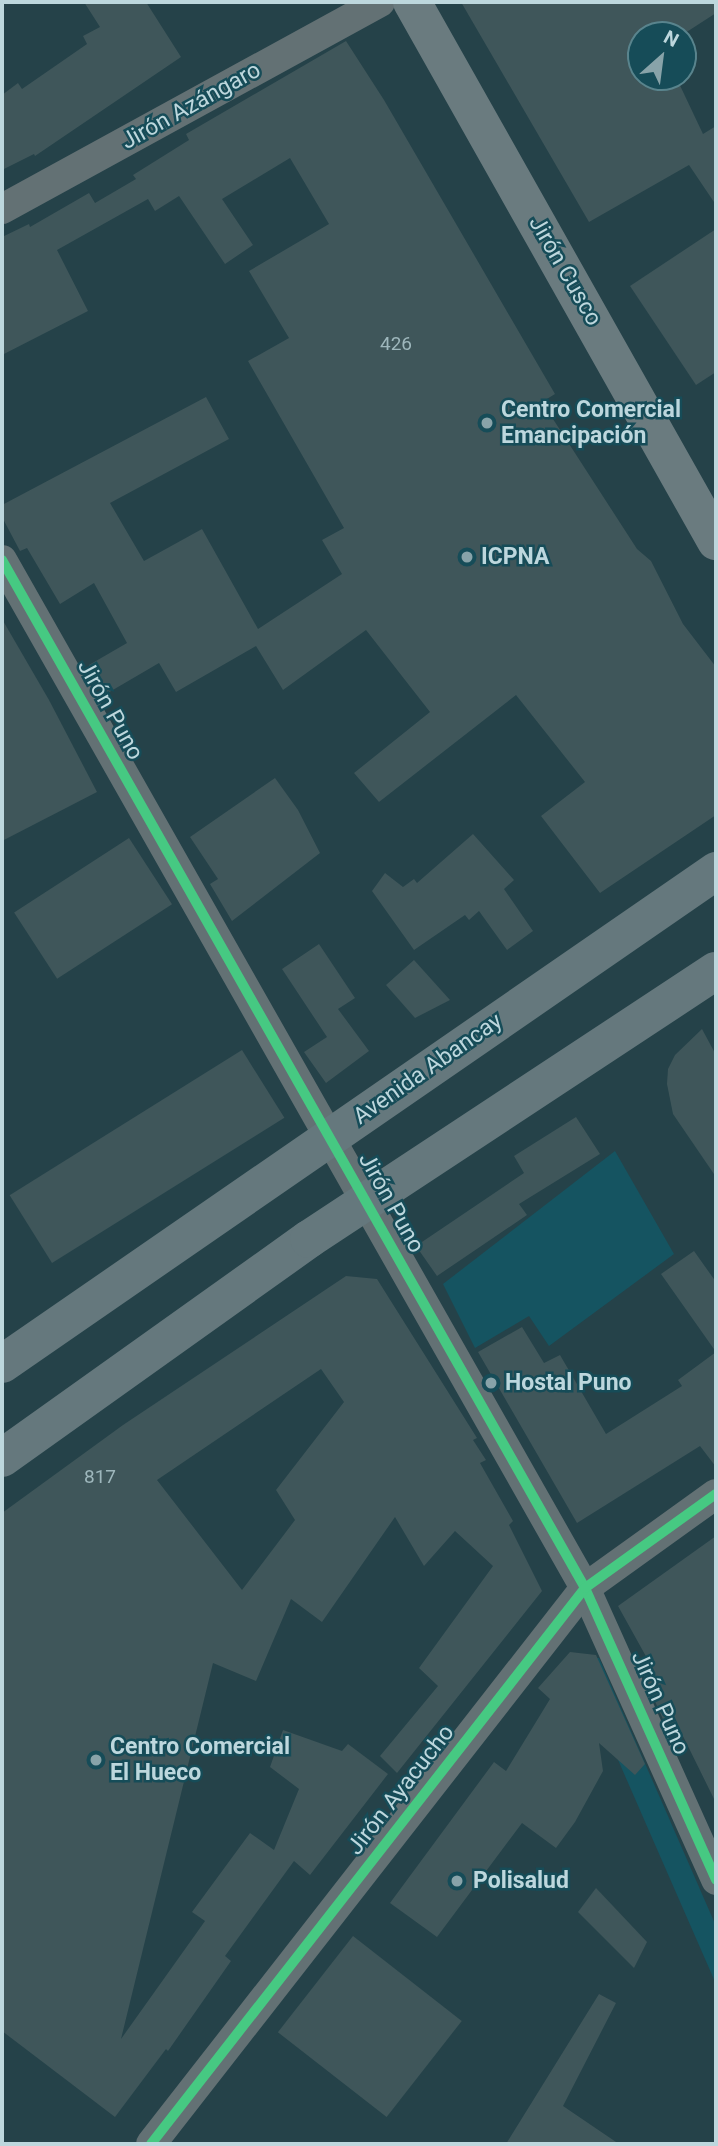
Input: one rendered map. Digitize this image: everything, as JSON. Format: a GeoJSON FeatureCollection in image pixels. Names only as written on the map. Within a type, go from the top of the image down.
{"type":"FeatureCollection","features":[{"type":"Feature","properties":{"kind":"main road","name":"Avenida Abancay"},"geometry":{"type":"LineString","coordinates":[[2,1364],[716,871]]}},
{"type":"Feature","properties":{"kind":"main road"},"geometry":{"type":"LineString","coordinates":[[2,1458],[309,1239],[716,971]]}},
{"type":"Feature","properties":{"kind":"street","name":"Jirón Azángaro"},"geometry":{"type":"LineString","coordinates":[[2,209],[380,2]]}},
{"type":"Feature","properties":{"kind":"street","name":"Jirón Cusco"},"geometry":{"type":"LineString","coordinates":[[412,2],[716,541]]}},
{"type":"Feature","properties":{"kind":"street","name":"Jirón Puno"},"geometry":{"type":"LineString","coordinates":[[2,560],[585,1588],[716,1880]]}},
{"type":"Feature","properties":{"kind":"street","name":"Jirón Ayacucho"},"geometry":{"type":"LineString","coordinates":[[151,2144],[585,1588],[716,1494]]}},
{"type":"Feature","properties":{"kind":"shaded area"},"geometry":{"type":"Polygon","coordinates":[[[615,1151],[674,1254],[549,1346],[529,1316],[475,1348],[443,1284],[615,1151]]]}},
{"type":"Feature","properties":{"kind":"shaded area"},"geometry":{"type":"Polygon","coordinates":[[[573,1657],[599,1658],[716,1926],[716,1984],[573,1657]]]}},
{"type":"Feature","properties":{"kind":"building"},"geometry":{"type":"Polygon","coordinates":[[[84,2],[146,2],[181,57],[35,156],[34,154],[2,170],[2,95],[18,83],[22,89],[87,44],[83,36],[100,27],[84,2]]]}},
{"type":"Feature","properties":{"kind":"building"},"geometry":{"type":"Polygon","coordinates":[[[461,2],[716,2],[716,13],[697,25],[697,21],[627,21],[627,91],[683,91],[703,134],[716,126],[716,205],[689,165],[589,222],[461,2]]]}},
{"type":"Feature","properties":{"kind":"building"},"geometry":{"type":"Polygon","coordinates":[[[346,41],[384,100],[555,394],[542,402],[637,549],[651,561],[683,624],[716,667],[716,815],[600,893],[541,816],[585,782],[516,695],[379,802],[354,773],[430,712],[366,630],[283,690],[256,646],[176,692],[159,663],[106,694],[89,665],[127,643],[94,583],[60,604],[27,548],[20,551],[2,517],[2,505],[206,397],[229,439],[110,503],[144,561],[202,529],[258,629],[342,574],[322,540],[344,528],[248,361],[289,338],[249,271],[329,224],[290,158],[222,199],[253,245],[225,264],[179,196],[155,211],[148,199],[57,250],[88,311],[2,355],[2,237],[29,224],[30,227],[89,193],[95,203],[136,179],[133,175],[189,140],[186,134],[346,41]]]}},
{"type":"Feature","properties":{"kind":"building"},"geometry":{"type":"Polygon","coordinates":[[[716,229],[716,372],[696,385],[630,286],[716,229]]]}},
{"type":"Feature","properties":{"kind":"building"},"geometry":{"type":"Polygon","coordinates":[[[2,619],[49,700],[97,792],[2,841],[2,619]]]}},
{"type":"Feature","properties":{"kind":"building"},"geometry":{"type":"Polygon","coordinates":[[[275,778],[298,810],[320,853],[232,921],[210,884],[218,879],[190,837],[275,778]]]}},
{"type":"Feature","properties":{"kind":"building"},"geometry":{"type":"Polygon","coordinates":[[[473,834],[514,880],[504,889],[533,931],[507,950],[479,911],[469,920],[465,915],[414,950],[372,891],[385,873],[403,887],[414,879],[417,883],[473,834]]]}},
{"type":"Feature","properties":{"kind":"building"},"geometry":{"type":"Polygon","coordinates":[[[129,838],[172,904],[57,979],[14,913],[129,838]]]}},
{"type":"Feature","properties":{"kind":"building"},"geometry":{"type":"Polygon","coordinates":[[[319,944],[355,998],[338,1009],[369,1051],[326,1083],[304,1052],[327,1037],[282,969],[319,944]]]}},
{"type":"Feature","properties":{"kind":"building"},"geometry":{"type":"Polygon","coordinates":[[[414,960],[450,1000],[415,1018],[386,985],[414,960]]]}},
{"type":"Feature","properties":{"kind":"building"},"geometry":{"type":"Polygon","coordinates":[[[702,1029],[716,1055],[716,1177],[673,1114],[667,1084],[668,1069],[675,1055],[702,1029]]]}},
{"type":"Feature","properties":{"kind":"building"},"geometry":{"type":"Polygon","coordinates":[[[242,1050],[284,1118],[52,1263],[10,1195],[242,1050]]]}},
{"type":"Feature","properties":{"kind":"building"},"geometry":{"type":"Polygon","coordinates":[[[576,1117],[600,1154],[519,1204],[527,1215],[437,1276],[416,1246],[524,1173],[514,1156],[576,1117]]]}},
{"type":"Feature","properties":{"kind":"building"},"geometry":{"type":"Polygon","coordinates":[[[694,1251],[716,1282],[716,1352],[661,1274],[694,1251]]]}},
{"type":"Feature","properties":{"kind":"building"},"geometry":{"type":"Polygon","coordinates":[[[346,1276],[377,1279],[477,1438],[473,1440],[486,1460],[480,1463],[513,1521],[509,1525],[542,1591],[397,1773],[380,1756],[438,1686],[419,1668],[493,1566],[455,1531],[424,1566],[395,1517],[322,1622],[291,1599],[256,1681],[213,1663],[121,2039],[205,1921],[192,1912],[250,1833],[274,1850],[299,1789],[270,1767],[283,1730],[342,1751],[348,1744],[388,1774],[310,1875],[294,1861],[225,1956],[231,1961],[168,2051],[166,2049],[115,2117],[2,2031],[2,1513],[123,1425],[346,1276]],[[321,1369],[157,1480],[242,1590],[295,1520],[276,1490],[344,1402],[321,1369]]]}},
{"type":"Feature","properties":{"kind":"building"},"geometry":{"type":"Polygon","coordinates":[[[522,1327],[544,1363],[560,1355],[606,1434],[682,1386],[678,1380],[716,1352],[716,1467],[700,1446],[577,1523],[478,1352],[522,1327]]]}},
{"type":"Feature","properties":{"kind":"building"},"geometry":{"type":"Polygon","coordinates":[[[716,1536],[716,1803],[678,1726],[670,1735],[636,1659],[648,1660],[618,1606],[716,1536]]]}},
{"type":"Feature","properties":{"kind":"building"},"geometry":{"type":"Polygon","coordinates":[[[570,1652],[596,1655],[645,1764],[635,1775],[599,1743],[603,1771],[575,1822],[556,1848],[522,1823],[437,1937],[390,1903],[494,1762],[506,1771],[550,1699],[538,1688],[570,1652]]]}},
{"type":"Feature","properties":{"kind":"building"},"geometry":{"type":"Polygon","coordinates":[[[596,1888],[647,1942],[634,1968],[578,1912],[596,1888]]]}},
{"type":"Feature","properties":{"kind":"building"},"geometry":{"type":"Polygon","coordinates":[[[353,1936],[462,2021],[387,2117],[278,2032],[353,1936]]]}},
{"type":"Feature","properties":{"kind":"building"},"geometry":{"type":"Polygon","coordinates":[[[599,1994],[616,2003],[563,2106],[619,2144],[506,2144],[599,1994]]]}},
{"type":"Feature","properties":{"kind":"cycle path"},"geometry":{"type":"LineString","coordinates":[[2,560],[585,1588],[716,1880]]}},
{"type":"Feature","properties":{"kind":"cycle path"},"geometry":{"type":"LineString","coordinates":[[151,2144],[585,1588],[716,1494]]}},
{"type":"Feature","properties":{"kind":"place","name":"Centro Comercial Emancipación"},"geometry":{"type":"Point","coordinates":[487,423]}},
{"type":"Feature","properties":{"kind":"place","name":"ICPNA"},"geometry":{"type":"Point","coordinates":[467,557]}},
{"type":"Feature","properties":{"kind":"place","name":"Hostal Puno"},"geometry":{"type":"Point","coordinates":[491,1383]}},
{"type":"Feature","properties":{"kind":"place","name":"Centro Comercial El Hueco"},"geometry":{"type":"Point","coordinates":[96,1760]}},
{"type":"Feature","properties":{"kind":"place","name":"Polisalud"},"geometry":{"type":"Point","coordinates":[457,1881]}}]}
